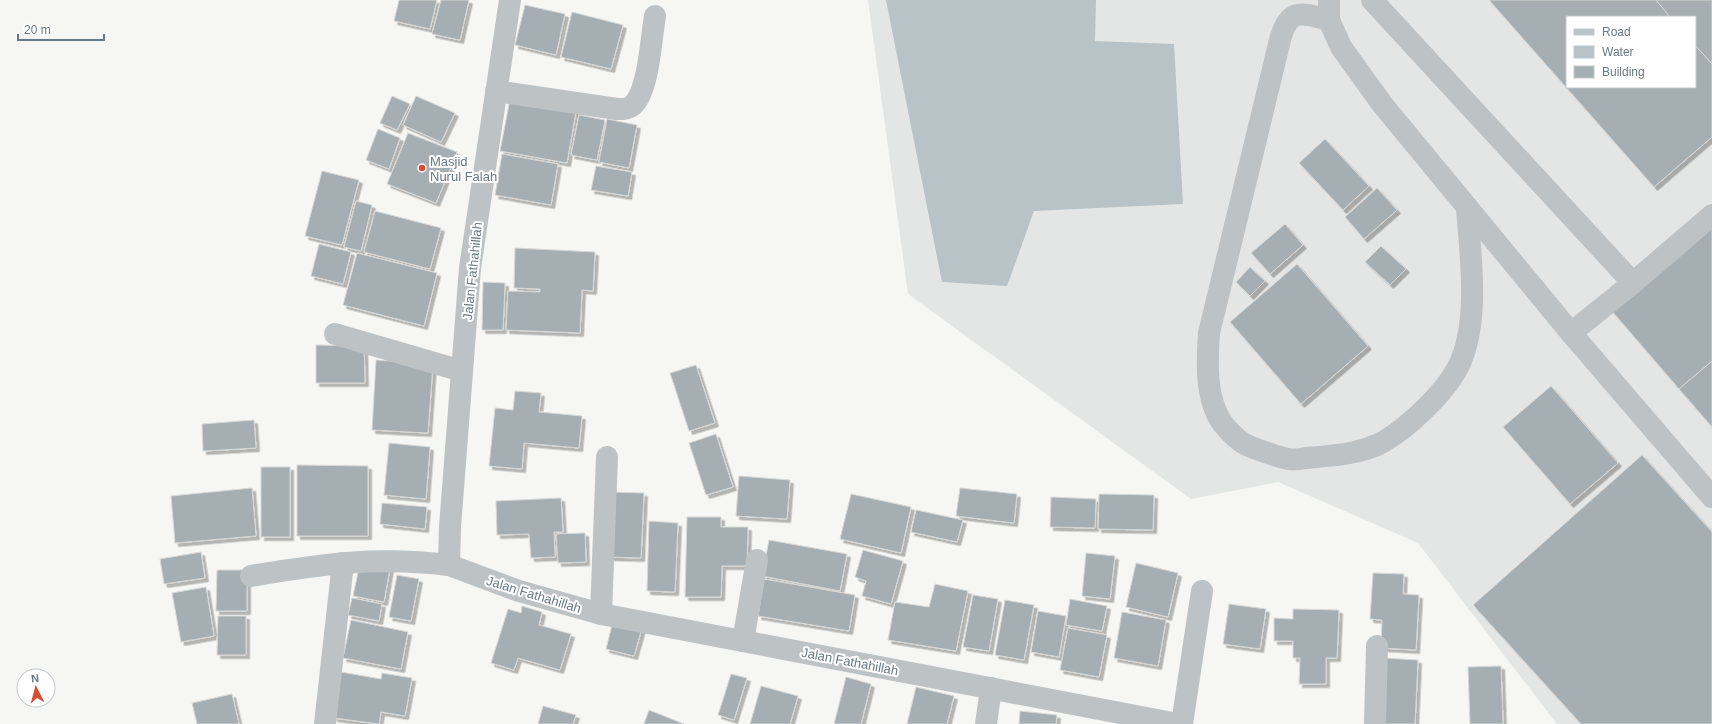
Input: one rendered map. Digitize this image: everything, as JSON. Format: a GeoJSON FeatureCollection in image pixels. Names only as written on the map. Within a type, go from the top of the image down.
{"type":"FeatureCollection","features":[{"type":"Feature","properties":{"kind":"street","name":"Jalan Fathahillah"},"geometry":{"type":"LineString","coordinates":[[510,0],[470,268],[451,512],[449,566],[519,591],[571,607],[601,614],[1178,724]]}},
{"type":"Feature","properties":{"kind":"street"},"geometry":{"type":"LineString","coordinates":[[1372,0],[1633,283]]}},
{"type":"Feature","properties":{"kind":"street"},"geometry":{"type":"LineString","coordinates":[[1467,207],[1471,268],[1471,310],[1467,340],[1460,363],[1446,386],[1400,431],[1382,443],[1342,455],[1289,460],[1242,443],[1223,423],[1214,402],[1208,377],[1209,333],[1282,34],[1287,21],[1291,16],[1329,10],[1341,48],[1382,104],[1571,333],[1712,498]]}},
{"type":"Feature","properties":{"kind":"street"},"geometry":{"type":"LineString","coordinates":[[496,91],[617,109],[628,108],[635,104],[644,87],[655,16]]}},
{"type":"Feature","properties":{"kind":"street"},"geometry":{"type":"LineString","coordinates":[[1571,333],[1633,283],[1712,215]]}},
{"type":"Feature","properties":{"kind":"street"},"geometry":{"type":"LineString","coordinates":[[335,334],[462,371]]}},
{"type":"Feature","properties":{"kind":"street"},"geometry":{"type":"LineString","coordinates":[[601,614],[607,457]]}},
{"type":"Feature","properties":{"kind":"street"},"geometry":{"type":"LineString","coordinates":[[743,641],[756,560]]}},
{"type":"Feature","properties":{"kind":"street"},"geometry":{"type":"LineString","coordinates":[[251,576],[316,565],[361,561],[412,561],[449,566]]}},
{"type":"Feature","properties":{"kind":"street"},"geometry":{"type":"LineString","coordinates":[[325,724],[343,563]]}},
{"type":"Feature","properties":{"kind":"street"},"geometry":{"type":"LineString","coordinates":[[1182,724],[1202,591]]}},
{"type":"Feature","properties":{"kind":"street"},"geometry":{"type":"LineString","coordinates":[[1375,724],[1378,646]]}},
{"type":"Feature","properties":{"kind":"street"},"geometry":{"type":"LineString","coordinates":[[986,724],[991,688]]}},
{"type":"Feature","properties":{"kind":"shaded area"},"geometry":{"type":"Polygon","coordinates":[[[868,0],[1712,0],[1712,724],[1557,724],[1418,543],[1278,482],[1191,499],[908,294],[868,0]]]}},
{"type":"Feature","properties":{"kind":"water"},"geometry":{"type":"Polygon","coordinates":[[[886,0],[1096,0],[1095,41],[1174,44],[1183,204],[1034,211],[1007,286],[942,282],[886,0]]]}},
{"type":"Feature","properties":{"kind":"building"},"geometry":{"type":"Polygon","coordinates":[[[399,0],[437,0],[430,29],[394,21],[399,0]]]}},
{"type":"Feature","properties":{"kind":"building"},"geometry":{"type":"Polygon","coordinates":[[[441,0],[469,0],[460,40],[432,34],[441,0]]]}},
{"type":"Feature","properties":{"kind":"building"},"geometry":{"type":"Polygon","coordinates":[[[1489,0],[1656,0],[1669,16],[1566,16],[1566,87],[1489,0]]]}},
{"type":"Feature","properties":{"kind":"building"},"geometry":{"type":"Polygon","coordinates":[[[1656,0],[1712,0],[1712,64],[1696,46],[1696,16],[1669,16],[1656,0]]]}},
{"type":"Feature","properties":{"kind":"building"},"geometry":{"type":"Polygon","coordinates":[[[525,5],[565,14],[556,55],[515,45],[525,5]]]}},
{"type":"Feature","properties":{"kind":"building"},"geometry":{"type":"Polygon","coordinates":[[[572,12],[623,25],[611,69],[561,57],[572,12]]]}},
{"type":"Feature","properties":{"kind":"building"},"geometry":{"type":"Polygon","coordinates":[[[1696,46],[1712,64],[1712,137],[1654,187],[1567,88],[1696,88],[1696,46]]]}},
{"type":"Feature","properties":{"kind":"building"},"geometry":{"type":"Polygon","coordinates":[[[511,94],[577,106],[567,163],[500,151],[511,94]]]}},
{"type":"Feature","properties":{"kind":"building"},"geometry":{"type":"Polygon","coordinates":[[[392,96],[410,104],[397,130],[380,123],[392,96]]]}},
{"type":"Feature","properties":{"kind":"building"},"geometry":{"type":"Polygon","coordinates":[[[416,96],[455,113],[441,142],[403,125],[416,96]]]}},
{"type":"Feature","properties":{"kind":"building"},"geometry":{"type":"Polygon","coordinates":[[[579,115],[605,120],[597,160],[571,155],[579,115]]]}},
{"type":"Feature","properties":{"kind":"building"},"geometry":{"type":"Polygon","coordinates":[[[607,119],[637,125],[629,168],[599,162],[607,119]]]}},
{"type":"Feature","properties":{"kind":"building"},"geometry":{"type":"Polygon","coordinates":[[[378,129],[400,138],[389,169],[366,160],[378,129]]]}},
{"type":"Feature","properties":{"kind":"building","name":"Masjid Nurul Falah"},"geometry":{"type":"Polygon","coordinates":[[[408,133],[457,152],[436,203],[387,184],[408,133]]]}},
{"type":"Feature","properties":{"kind":"building"},"geometry":{"type":"Polygon","coordinates":[[[1325,139],[1369,186],[1343,210],[1299,163],[1325,139]]]}},
{"type":"Feature","properties":{"kind":"building"},"geometry":{"type":"Polygon","coordinates":[[[502,154],[558,164],[551,205],[495,195],[502,154]]]}},
{"type":"Feature","properties":{"kind":"building"},"geometry":{"type":"Polygon","coordinates":[[[596,166],[632,172],[628,196],[591,190],[596,166]]]}},
{"type":"Feature","properties":{"kind":"building"},"geometry":{"type":"Polygon","coordinates":[[[322,171],[359,180],[342,245],[305,236],[322,171]]]}},
{"type":"Feature","properties":{"kind":"building"},"geometry":{"type":"Polygon","coordinates":[[[1377,188],[1397,210],[1364,239],[1345,217],[1377,188]]]}},
{"type":"Feature","properties":{"kind":"building"},"geometry":{"type":"Polygon","coordinates":[[[356,201],[372,205],[361,251],[344,247],[356,201]]]}},
{"type":"Feature","properties":{"kind":"building"},"geometry":{"type":"Polygon","coordinates":[[[375,211],[441,228],[430,269],[364,252],[375,211]]]}},
{"type":"Feature","properties":{"kind":"building"},"geometry":{"type":"Polygon","coordinates":[[[1285,224],[1303,245],[1270,274],[1251,253],[1285,224]]]}},
{"type":"Feature","properties":{"kind":"building"},"geometry":{"type":"Polygon","coordinates":[[[1712,224],[1712,361],[1679,389],[1611,310],[1712,224]]]}},
{"type":"Feature","properties":{"kind":"building"},"geometry":{"type":"Polygon","coordinates":[[[319,244],[351,252],[343,284],[311,276],[319,244]]]}},
{"type":"Feature","properties":{"kind":"building"},"geometry":{"type":"Polygon","coordinates":[[[1381,246],[1406,269],[1390,285],[1365,262],[1381,246]]]}},
{"type":"Feature","properties":{"kind":"building"},"geometry":{"type":"Polygon","coordinates":[[[515,248],[595,252],[593,291],[582,290],[580,333],[506,330],[508,291],[540,292],[540,289],[514,288],[515,248]]]}},
{"type":"Feature","properties":{"kind":"building"},"geometry":{"type":"Polygon","coordinates":[[[357,253],[437,273],[424,326],[343,305],[357,253]]]}},
{"type":"Feature","properties":{"kind":"building"},"geometry":{"type":"Polygon","coordinates":[[[1297,264],[1368,346],[1301,404],[1230,322],[1297,264]]]}},
{"type":"Feature","properties":{"kind":"building"},"geometry":{"type":"Polygon","coordinates":[[[1250,267],[1265,281],[1250,296],[1236,282],[1250,267]]]}},
{"type":"Feature","properties":{"kind":"building"},"geometry":{"type":"Polygon","coordinates":[[[483,282],[505,283],[503,330],[482,330],[483,282]]]}},
{"type":"Feature","properties":{"kind":"building"},"geometry":{"type":"Polygon","coordinates":[[[316,345],[364,346],[365,383],[316,383],[316,345]]]}},
{"type":"Feature","properties":{"kind":"building"},"geometry":{"type":"Polygon","coordinates":[[[376,360],[433,364],[428,433],[372,430],[376,360]]]}},
{"type":"Feature","properties":{"kind":"building"},"geometry":{"type":"Polygon","coordinates":[[[1712,361],[1712,427],[1679,389],[1712,361]]]}},
{"type":"Feature","properties":{"kind":"building"},"geometry":{"type":"Polygon","coordinates":[[[696,365],[715,423],[689,431],[670,373],[696,365]]]}},
{"type":"Feature","properties":{"kind":"building"},"geometry":{"type":"Polygon","coordinates":[[[1551,386],[1618,463],[1570,504],[1503,427],[1551,386]]]}},
{"type":"Feature","properties":{"kind":"building"},"geometry":{"type":"Polygon","coordinates":[[[515,391],[541,393],[539,412],[582,416],[579,448],[524,443],[522,469],[489,466],[495,408],[513,410],[515,391]]]}},
{"type":"Feature","properties":{"kind":"building"},"geometry":{"type":"Polygon","coordinates":[[[254,420],[256,448],[203,451],[202,424],[254,420]]]}},
{"type":"Feature","properties":{"kind":"building"},"geometry":{"type":"Polygon","coordinates":[[[716,434],[733,487],[706,495],[689,443],[716,434]]]}},
{"type":"Feature","properties":{"kind":"building"},"geometry":{"type":"Polygon","coordinates":[[[389,443],[430,447],[426,499],[384,495],[389,443]]]}},
{"type":"Feature","properties":{"kind":"building"},"geometry":{"type":"Polygon","coordinates":[[[1642,455],[1712,532],[1712,724],[1581,724],[1473,605],[1642,455]]]}},
{"type":"Feature","properties":{"kind":"building"},"geometry":{"type":"Polygon","coordinates":[[[297,465],[368,466],[368,536],[297,536],[297,465]]]}},
{"type":"Feature","properties":{"kind":"building"},"geometry":{"type":"Polygon","coordinates":[[[261,467],[290,467],[290,537],[261,537],[261,467]]]}},
{"type":"Feature","properties":{"kind":"building"},"geometry":{"type":"Polygon","coordinates":[[[739,476],[790,480],[787,519],[736,516],[739,476]]]}},
{"type":"Feature","properties":{"kind":"building"},"geometry":{"type":"Polygon","coordinates":[[[252,488],[256,536],[175,543],[171,496],[252,488]]]}},
{"type":"Feature","properties":{"kind":"building"},"geometry":{"type":"Polygon","coordinates":[[[960,488],[1017,494],[1014,523],[956,516],[960,488]]]}},
{"type":"Feature","properties":{"kind":"building"},"geometry":{"type":"Polygon","coordinates":[[[609,492],[644,493],[641,558],[606,557],[609,492]]]}},
{"type":"Feature","properties":{"kind":"building"},"geometry":{"type":"Polygon","coordinates":[[[851,494],[911,507],[901,553],[840,539],[851,494]]]}},
{"type":"Feature","properties":{"kind":"building"},"geometry":{"type":"Polygon","coordinates":[[[1099,494],[1154,495],[1153,530],[1098,529],[1099,494]]]}},
{"type":"Feature","properties":{"kind":"building"},"geometry":{"type":"Polygon","coordinates":[[[1051,497],[1096,499],[1095,528],[1050,527],[1051,497]]]}},
{"type":"Feature","properties":{"kind":"building"},"geometry":{"type":"Polygon","coordinates":[[[561,498],[563,532],[554,532],[555,557],[531,558],[529,534],[497,535],[496,501],[561,498]]]}},
{"type":"Feature","properties":{"kind":"building"},"geometry":{"type":"Polygon","coordinates":[[[382,503],[427,507],[425,529],[380,524],[382,503]]]}},
{"type":"Feature","properties":{"kind":"building"},"geometry":{"type":"Polygon","coordinates":[[[916,510],[963,520],[957,542],[911,532],[916,510]]]}},
{"type":"Feature","properties":{"kind":"building"},"geometry":{"type":"Polygon","coordinates":[[[687,517],[721,517],[721,527],[748,527],[747,566],[722,566],[721,597],[685,597],[687,517]]]}},
{"type":"Feature","properties":{"kind":"building"},"geometry":{"type":"Polygon","coordinates":[[[649,521],[678,523],[675,592],[647,591],[649,521]]]}},
{"type":"Feature","properties":{"kind":"building"},"geometry":{"type":"Polygon","coordinates":[[[585,533],[586,562],[558,563],[556,534],[585,533]]]}},
{"type":"Feature","properties":{"kind":"building"},"geometry":{"type":"Polygon","coordinates":[[[769,540],[847,554],[840,591],[762,576],[769,540]]]}},
{"type":"Feature","properties":{"kind":"building"},"geometry":{"type":"Polygon","coordinates":[[[863,550],[903,561],[891,604],[862,596],[866,581],[855,577],[863,550]]]}},
{"type":"Feature","properties":{"kind":"building"},"geometry":{"type":"Polygon","coordinates":[[[201,552],[205,578],[164,584],[160,559],[201,552]]]}},
{"type":"Feature","properties":{"kind":"building"},"geometry":{"type":"Polygon","coordinates":[[[1086,553],[1115,556],[1110,599],[1082,596],[1086,553]]]}},
{"type":"Feature","properties":{"kind":"building"},"geometry":{"type":"Polygon","coordinates":[[[360,563],[390,568],[384,602],[353,596],[360,563]]]}},
{"type":"Feature","properties":{"kind":"building"},"geometry":{"type":"Polygon","coordinates":[[[1136,563],[1178,573],[1168,617],[1126,607],[1136,563]]]}},
{"type":"Feature","properties":{"kind":"building"},"geometry":{"type":"Polygon","coordinates":[[[217,570],[247,570],[247,611],[216,611],[217,570]]]}},
{"type":"Feature","properties":{"kind":"building"},"geometry":{"type":"Polygon","coordinates":[[[1373,573],[1404,574],[1403,594],[1419,595],[1416,650],[1381,648],[1382,620],[1370,619],[1373,573]]]}},
{"type":"Feature","properties":{"kind":"building"},"geometry":{"type":"Polygon","coordinates":[[[397,575],[419,579],[411,621],[389,617],[397,575]]]}},
{"type":"Feature","properties":{"kind":"building"},"geometry":{"type":"Polygon","coordinates":[[[764,579],[855,595],[849,631],[758,616],[764,579]]]}},
{"type":"Feature","properties":{"kind":"building"},"geometry":{"type":"Polygon","coordinates":[[[935,584],[968,591],[956,651],[888,640],[895,602],[929,607],[935,584]]]}},
{"type":"Feature","properties":{"kind":"building"},"geometry":{"type":"Polygon","coordinates":[[[206,587],[214,636],[181,642],[172,593],[206,587]]]}},
{"type":"Feature","properties":{"kind":"building"},"geometry":{"type":"Polygon","coordinates":[[[973,595],[998,599],[989,651],[963,647],[973,595]]]}},
{"type":"Feature","properties":{"kind":"building"},"geometry":{"type":"Polygon","coordinates":[[[352,598],[382,604],[379,621],[348,615],[352,598]]]}},
{"type":"Feature","properties":{"kind":"building"},"geometry":{"type":"Polygon","coordinates":[[[1070,599],[1107,606],[1102,631],[1066,625],[1070,599]]]}},
{"type":"Feature","properties":{"kind":"building"},"geometry":{"type":"Polygon","coordinates":[[[1005,600],[1034,605],[1024,660],[995,655],[1005,600]]]}},
{"type":"Feature","properties":{"kind":"building"},"geometry":{"type":"Polygon","coordinates":[[[1229,604],[1266,609],[1260,649],[1223,644],[1229,604]]]}},
{"type":"Feature","properties":{"kind":"building"},"geometry":{"type":"Polygon","coordinates":[[[522,606],[542,612],[539,625],[571,634],[560,670],[518,658],[514,670],[491,663],[508,609],[521,613],[522,606]]]}},
{"type":"Feature","properties":{"kind":"building"},"geometry":{"type":"Polygon","coordinates":[[[1293,609],[1339,610],[1337,658],[1326,658],[1326,684],[1299,684],[1300,658],[1293,658],[1293,641],[1274,641],[1274,618],[1293,619],[1293,609]]]}},
{"type":"Feature","properties":{"kind":"building"},"geometry":{"type":"Polygon","coordinates":[[[1038,611],[1066,616],[1059,657],[1031,652],[1038,611]]]}},
{"type":"Feature","properties":{"kind":"building"},"geometry":{"type":"Polygon","coordinates":[[[1122,612],[1166,620],[1158,666],[1114,658],[1122,612]]]}},
{"type":"Feature","properties":{"kind":"building"},"geometry":{"type":"Polygon","coordinates":[[[218,616],[246,616],[246,655],[217,655],[218,616]]]}},
{"type":"Feature","properties":{"kind":"building"},"geometry":{"type":"Polygon","coordinates":[[[351,620],[408,632],[401,669],[343,658],[351,620]]]}},
{"type":"Feature","properties":{"kind":"building"},"geometry":{"type":"Polygon","coordinates":[[[613,621],[642,628],[634,656],[606,649],[613,621]]]}},
{"type":"Feature","properties":{"kind":"building"},"geometry":{"type":"Polygon","coordinates":[[[1068,628],[1107,635],[1099,677],[1060,670],[1068,628]]]}},
{"type":"Feature","properties":{"kind":"building"},"geometry":{"type":"Polygon","coordinates":[[[1385,658],[1418,660],[1415,724],[1381,724],[1385,658]]]}},
{"type":"Feature","properties":{"kind":"building"},"geometry":{"type":"Polygon","coordinates":[[[1501,666],[1503,724],[1470,724],[1468,667],[1501,666]]]}},
{"type":"Feature","properties":{"kind":"building"},"geometry":{"type":"Polygon","coordinates":[[[341,672],[381,679],[382,673],[412,678],[405,716],[381,712],[379,724],[334,718],[341,672]]]}},
{"type":"Feature","properties":{"kind":"building"},"geometry":{"type":"Polygon","coordinates":[[[731,674],[747,678],[734,720],[718,715],[731,674]]]}},
{"type":"Feature","properties":{"kind":"building"},"geometry":{"type":"Polygon","coordinates":[[[846,677],[871,684],[861,724],[834,724],[846,677]]]}},
{"type":"Feature","properties":{"kind":"building"},"geometry":{"type":"Polygon","coordinates":[[[761,686],[798,696],[790,724],[750,724],[761,686]]]}},
{"type":"Feature","properties":{"kind":"building"},"geometry":{"type":"Polygon","coordinates":[[[916,687],[954,696],[947,724],[907,724],[916,687]]]}},
{"type":"Feature","properties":{"kind":"building"},"geometry":{"type":"Polygon","coordinates":[[[232,694],[239,724],[197,724],[192,703],[232,694]]]}},
{"type":"Feature","properties":{"kind":"building"},"geometry":{"type":"Polygon","coordinates":[[[543,706],[576,715],[573,724],[538,724],[543,706]]]}},
{"type":"Feature","properties":{"kind":"building"},"geometry":{"type":"Polygon","coordinates":[[[649,710],[684,724],[644,724],[649,710]]]}},
{"type":"Feature","properties":{"kind":"building"},"geometry":{"type":"Polygon","coordinates":[[[1020,711],[1057,715],[1056,724],[1019,724],[1020,711]]]}},
{"type":"Feature","properties":{"kind":"place","name":"Masjid Nurul Falah"},"geometry":{"type":"Point","coordinates":[422,168]}}]}
